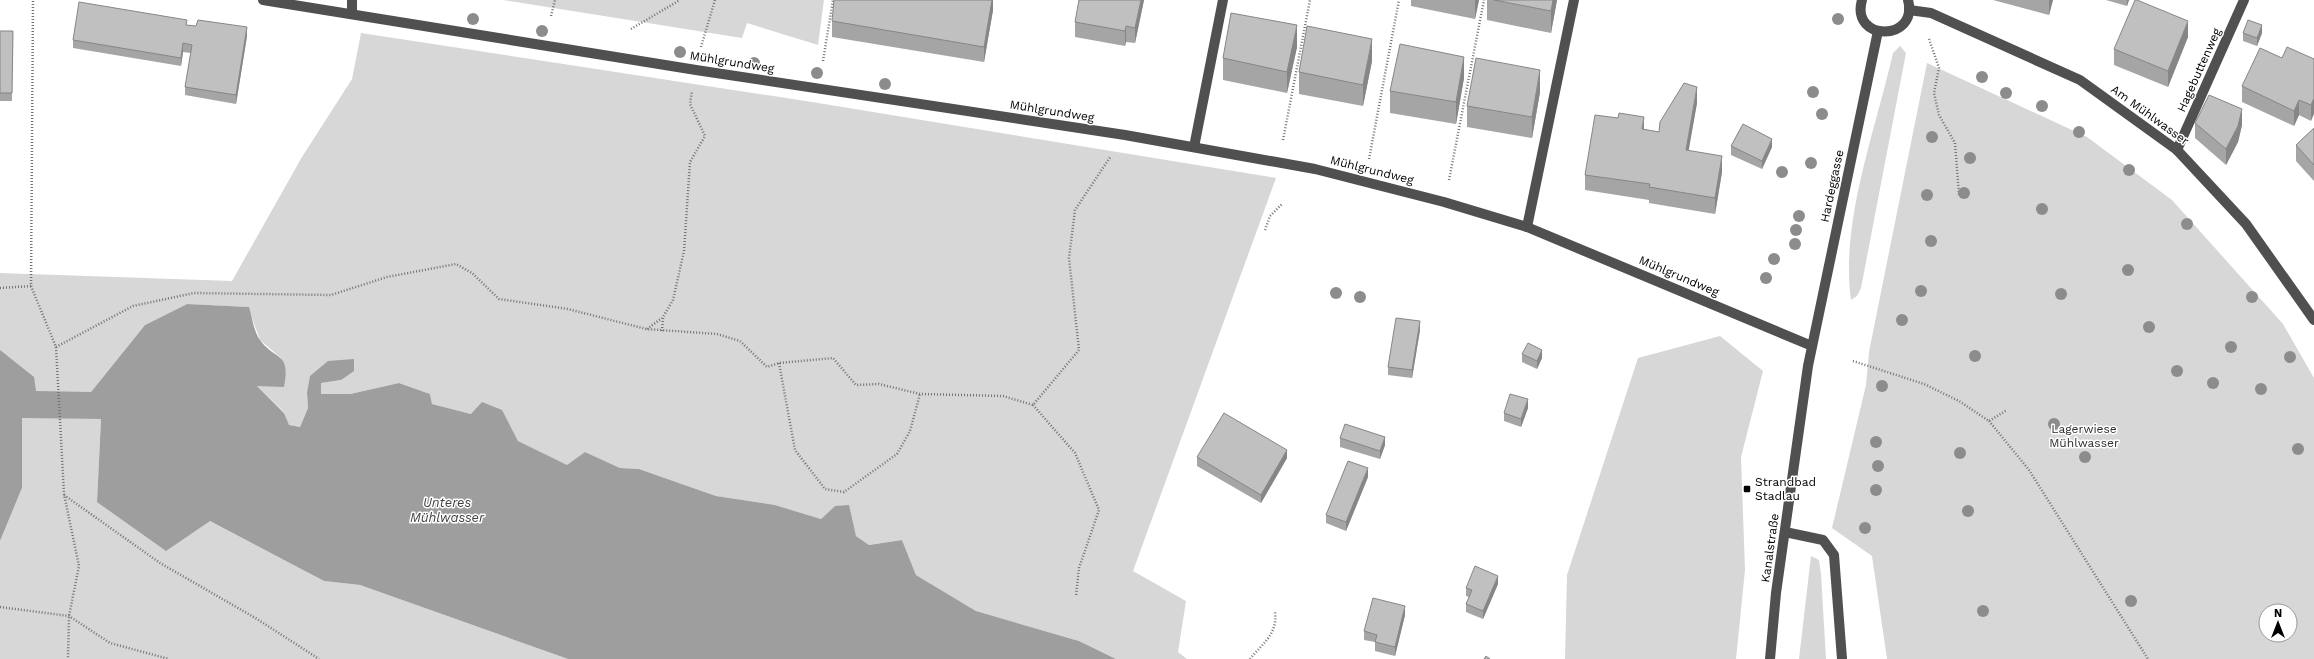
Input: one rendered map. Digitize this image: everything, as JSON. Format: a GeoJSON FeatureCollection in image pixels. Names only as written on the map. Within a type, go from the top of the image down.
{"type":"FeatureCollection","features":[{"type":"Feature","properties":{"kind":"street","name":"Mühlgrundweg"},"geometry":{"type":"LineString","coordinates":[[263,0],[352,13],[696,70],[1125,135],[1315,169],[1444,202],[1527,227],[1812,346]]}},
{"type":"Feature","properties":{"kind":"street"},"geometry":{"type":"LineString","coordinates":[[352,0],[352,13]]}},
{"type":"Feature","properties":{"kind":"street"},"geometry":{"type":"LineString","coordinates":[[1194,147],[1223,0]]}},
{"type":"Feature","properties":{"kind":"street"},"geometry":{"type":"LineString","coordinates":[[1527,227],[1574,0]]}},
{"type":"Feature","properties":{"kind":"street"},"geometry":{"type":"LineString","coordinates":[[1862,0],[1861,14],[1864,22],[1878,31],[1887,32],[1895,30],[1902,25],[1909,5]]}},
{"type":"Feature","properties":{"kind":"street","name":"Hagebuttenweg"},"geometry":{"type":"LineString","coordinates":[[2177,150],[2244,0]]}},
{"type":"Feature","properties":{"kind":"street","name":"Am Mühlwasser"},"geometry":{"type":"LineString","coordinates":[[1909,5],[1931,13],[2080,80],[2177,150],[2246,224],[2314,320]]}},
{"type":"Feature","properties":{"kind":"street","name":"Hardeggasse"},"geometry":{"type":"LineString","coordinates":[[1812,346],[1878,31]]}},
{"type":"Feature","properties":{"kind":"street","name":"Kanalstraße"},"geometry":{"type":"LineString","coordinates":[[1770,659],[1785,532],[1812,346]]}},
{"type":"Feature","properties":{"kind":"street"},"geometry":{"type":"LineString","coordinates":[[1785,532],[1823,540],[1834,555],[1842,659]]}},
{"type":"Feature","properties":{"kind":"path"},"geometry":{"type":"LineString","coordinates":[[33,0],[31,286],[56,347],[58,424],[64,494],[79,566],[69,616],[68,659]]}},
{"type":"Feature","properties":{"kind":"path"},"geometry":{"type":"LineString","coordinates":[[551,16],[555,0]]}},
{"type":"Feature","properties":{"kind":"path"},"geometry":{"type":"LineString","coordinates":[[631,29],[680,0]]}},
{"type":"Feature","properties":{"kind":"path"},"geometry":{"type":"LineString","coordinates":[[662,331],[663,318],[673,300],[684,251],[690,162],[705,136],[690,104],[703,39],[715,0]]}},
{"type":"Feature","properties":{"kind":"path"},"geometry":{"type":"LineString","coordinates":[[824,61],[833,0]]}},
{"type":"Feature","properties":{"kind":"path"},"geometry":{"type":"LineString","coordinates":[[1283,140],[1310,0]]}},
{"type":"Feature","properties":{"kind":"path"},"geometry":{"type":"LineString","coordinates":[[1369,159],[1399,0]]}},
{"type":"Feature","properties":{"kind":"path"},"geometry":{"type":"LineString","coordinates":[[1449,180],[1484,0]]}},
{"type":"Feature","properties":{"kind":"path"},"geometry":{"type":"LineString","coordinates":[[1923,36],[1930,39],[1939,68],[1934,93],[1939,115],[1955,143],[1959,195]]}},
{"type":"Feature","properties":{"kind":"path"},"geometry":{"type":"LineString","coordinates":[[1033,405],[1079,350],[1069,258],[1075,210],[1125,135]]}},
{"type":"Feature","properties":{"kind":"path"},"geometry":{"type":"LineString","coordinates":[[1265,230],[1270,216],[1282,204]]}},
{"type":"Feature","properties":{"kind":"path"},"geometry":{"type":"LineString","coordinates":[[56,347],[133,306],[194,293],[331,295],[387,277],[456,264],[472,273],[499,299],[568,309],[646,329],[717,334],[740,341],[767,367],[779,363],[833,358],[856,385],[879,384],[920,394],[1003,396],[1033,405],[1074,453],[1099,510],[1079,568],[1076,596]]}},
{"type":"Feature","properties":{"kind":"path"},"geometry":{"type":"LineString","coordinates":[[0,288],[31,286]]}},
{"type":"Feature","properties":{"kind":"path"},"geometry":{"type":"LineString","coordinates":[[646,329],[663,318]]}},
{"type":"Feature","properties":{"kind":"path"},"geometry":{"type":"LineString","coordinates":[[1853,361],[1924,384],[1959,401],[1989,421],[2029,470],[2148,659]]}},
{"type":"Feature","properties":{"kind":"path"},"geometry":{"type":"LineString","coordinates":[[779,363],[795,450],[825,489],[844,492],[897,454],[910,431],[920,394]]}},
{"type":"Feature","properties":{"kind":"path"},"geometry":{"type":"LineString","coordinates":[[1989,421],[2007,410]]}},
{"type":"Feature","properties":{"kind":"path"},"geometry":{"type":"LineString","coordinates":[[64,494],[160,563],[257,619],[319,659]]}},
{"type":"Feature","properties":{"kind":"path"},"geometry":{"type":"LineString","coordinates":[[0,608],[69,616],[110,643],[170,659]]}},
{"type":"Feature","properties":{"kind":"path"},"geometry":{"type":"LineString","coordinates":[[1250,659],[1265,644],[1275,626],[1275,612]]}},
{"type":"Feature","properties":{"kind":"green space"},"geometry":{"type":"Polygon","coordinates":[[[503,0],[824,0],[818,45],[747,23],[742,38],[503,0]]]}},
{"type":"Feature","properties":{"kind":"green space"},"geometry":{"type":"Polygon","coordinates":[[[361,33],[812,102],[1276,178],[1133,571],[1186,601],[1178,652],[1187,659],[1116,659],[1079,641],[976,611],[916,575],[902,540],[869,545],[856,536],[835,506],[821,519],[775,505],[716,496],[639,469],[620,468],[585,452],[567,466],[518,441],[501,410],[471,414],[432,404],[430,394],[399,383],[350,394],[321,394],[321,383],[307,393],[308,408],[300,427],[288,425],[284,412],[256,385],[281,358],[260,340],[248,307],[187,304],[145,325],[91,392],[36,392],[0,350],[0,273],[232,281],[302,157],[352,79],[361,33]],[[354,360],[321,383],[341,380],[354,360]]]}},
{"type":"Feature","properties":{"kind":"green space"},"geometry":{"type":"Polygon","coordinates":[[[1900,46],[1906,53],[1861,288],[1857,296],[1851,300],[1849,270],[1855,208],[1869,144],[1893,53],[1900,46]]]}},
{"type":"Feature","properties":{"kind":"green space","name":"Lagerwiese Mühlwasser"},"geometry":{"type":"Polygon","coordinates":[[[1927,63],[2087,137],[2172,200],[2283,324],[2314,378],[2314,659],[1887,659],[1872,556],[1832,528],[1866,385],[1869,352],[1927,63]]]}},
{"type":"Feature","properties":{"kind":"green space"},"geometry":{"type":"Polygon","coordinates":[[[1720,336],[1763,371],[1741,457],[1745,570],[1736,659],[1565,659],[1567,575],[1638,358],[1720,336]]]}},
{"type":"Feature","properties":{"kind":"green space"},"geometry":{"type":"Polygon","coordinates":[[[22,417],[101,419],[97,502],[210,521],[324,581],[360,585],[568,659],[0,659],[0,541],[22,488],[22,417]]]}},
{"type":"Feature","properties":{"kind":"green space"},"geometry":{"type":"Polygon","coordinates":[[[1811,556],[1819,560],[1826,659],[1799,659],[1811,556]]]}},
{"type":"Feature","properties":{"kind":"water","name":"Unteres Mühlwasser"},"geometry":{"type":"Polygon","coordinates":[[[187,304],[249,307],[258,337],[266,347],[283,362],[286,376],[284,387],[257,386],[284,413],[289,425],[300,427],[308,408],[307,393],[310,376],[328,361],[354,359],[354,371],[341,380],[321,383],[321,394],[350,394],[399,383],[430,394],[432,404],[471,414],[482,402],[502,410],[518,441],[567,465],[585,452],[620,468],[639,469],[716,496],[775,505],[821,519],[835,506],[849,505],[856,536],[869,545],[902,540],[916,575],[976,611],[1079,641],[1116,659],[568,659],[360,585],[324,581],[210,521],[166,551],[97,502],[101,419],[22,418],[22,488],[0,541],[0,350],[34,377],[36,391],[91,392],[145,325],[187,304]]]}},
{"type":"Feature","properties":{"kind":"building"},"geometry":{"type":"Polygon","coordinates":[[[834,0],[992,0],[984,47],[832,21],[834,0]]]}},
{"type":"Feature","properties":{"kind":"building"},"geometry":{"type":"Polygon","coordinates":[[[1079,0],[1141,0],[1135,28],[1126,26],[1125,31],[1075,22],[1079,0]]]}},
{"type":"Feature","properties":{"kind":"building"},"geometry":{"type":"Polygon","coordinates":[[[1494,0],[1553,0],[1551,11],[1494,0]]]}},
{"type":"Feature","properties":{"kind":"building"},"geometry":{"type":"Polygon","coordinates":[[[2135,0],[2188,21],[2168,71],[2114,49],[2135,0]]]}},
{"type":"Feature","properties":{"kind":"building"},"geometry":{"type":"Polygon","coordinates":[[[79,2],[187,20],[186,25],[196,26],[198,20],[247,27],[236,95],[185,87],[192,45],[183,43],[181,58],[73,40],[79,2]]]}},
{"type":"Feature","properties":{"kind":"building"},"geometry":{"type":"Polygon","coordinates":[[[1231,13],[1297,25],[1287,72],[1223,58],[1231,13]]]}},
{"type":"Feature","properties":{"kind":"building"},"geometry":{"type":"Polygon","coordinates":[[[2248,20],[2262,25],[2257,38],[2243,33],[2248,20]]]}},
{"type":"Feature","properties":{"kind":"building"},"geometry":{"type":"Polygon","coordinates":[[[1307,26],[1372,39],[1363,85],[1299,72],[1307,26]]]}},
{"type":"Feature","properties":{"kind":"building"},"geometry":{"type":"Polygon","coordinates":[[[0,31],[13,31],[12,93],[0,93],[0,31]]]}},
{"type":"Feature","properties":{"kind":"building"},"geometry":{"type":"Polygon","coordinates":[[[1400,44],[1464,57],[1456,102],[1390,91],[1400,44]]]}},
{"type":"Feature","properties":{"kind":"building"},"geometry":{"type":"Polygon","coordinates":[[[2287,47],[2314,59],[2314,98],[2311,105],[2299,100],[2294,111],[2242,86],[2260,48],[2282,58],[2287,47]]]}},
{"type":"Feature","properties":{"kind":"building"},"geometry":{"type":"Polygon","coordinates":[[[1476,58],[1540,70],[1532,117],[1467,106],[1476,58]]]}},
{"type":"Feature","properties":{"kind":"building"},"geometry":{"type":"Polygon","coordinates":[[[1684,83],[1697,87],[1686,150],[1722,156],[1715,198],[1649,187],[1650,184],[1585,175],[1595,115],[1618,118],[1619,113],[1644,117],[1642,129],[1659,132],[1660,122],[1684,83]]]}},
{"type":"Feature","properties":{"kind":"building"},"geometry":{"type":"Polygon","coordinates":[[[2209,95],[2242,109],[2238,126],[2226,149],[2195,123],[2209,95]]]}},
{"type":"Feature","properties":{"kind":"building"},"geometry":{"type":"Polygon","coordinates":[[[1743,124],[1772,139],[1762,161],[1731,146],[1743,124]]]}},
{"type":"Feature","properties":{"kind":"building"},"geometry":{"type":"Polygon","coordinates":[[[2314,128],[2314,165],[2296,145],[2314,128]]]}},
{"type":"Feature","properties":{"kind":"building"},"geometry":{"type":"Polygon","coordinates":[[[1396,318],[1420,321],[1412,370],[1388,367],[1396,318]]]}},
{"type":"Feature","properties":{"kind":"building"},"geometry":{"type":"Polygon","coordinates":[[[1528,343],[1542,350],[1537,361],[1522,354],[1528,343]]]}},
{"type":"Feature","properties":{"kind":"building"},"geometry":{"type":"Polygon","coordinates":[[[1510,394],[1528,399],[1521,419],[1504,413],[1510,394]]]}},
{"type":"Feature","properties":{"kind":"building"},"geometry":{"type":"Polygon","coordinates":[[[1224,413],[1287,450],[1261,495],[1197,457],[1224,413]]]}},
{"type":"Feature","properties":{"kind":"building"},"geometry":{"type":"Polygon","coordinates":[[[1345,424],[1385,437],[1380,451],[1340,438],[1345,424]]]}},
{"type":"Feature","properties":{"kind":"building"},"geometry":{"type":"Polygon","coordinates":[[[1348,461],[1368,468],[1346,522],[1326,515],[1348,461]]]}},
{"type":"Feature","properties":{"kind":"building"},"geometry":{"type":"Polygon","coordinates":[[[1475,566],[1498,576],[1483,611],[1466,604],[1472,590],[1466,588],[1475,566]]]}},
{"type":"Feature","properties":{"kind":"building"},"geometry":{"type":"Polygon","coordinates":[[[1373,598],[1405,606],[1395,647],[1375,642],[1377,635],[1364,631],[1373,598]]]}},
{"type":"Feature","properties":{"kind":"place","name":"Strandbad Stadlau"},"geometry":{"type":"Point","coordinates":[1747,489]}}]}
